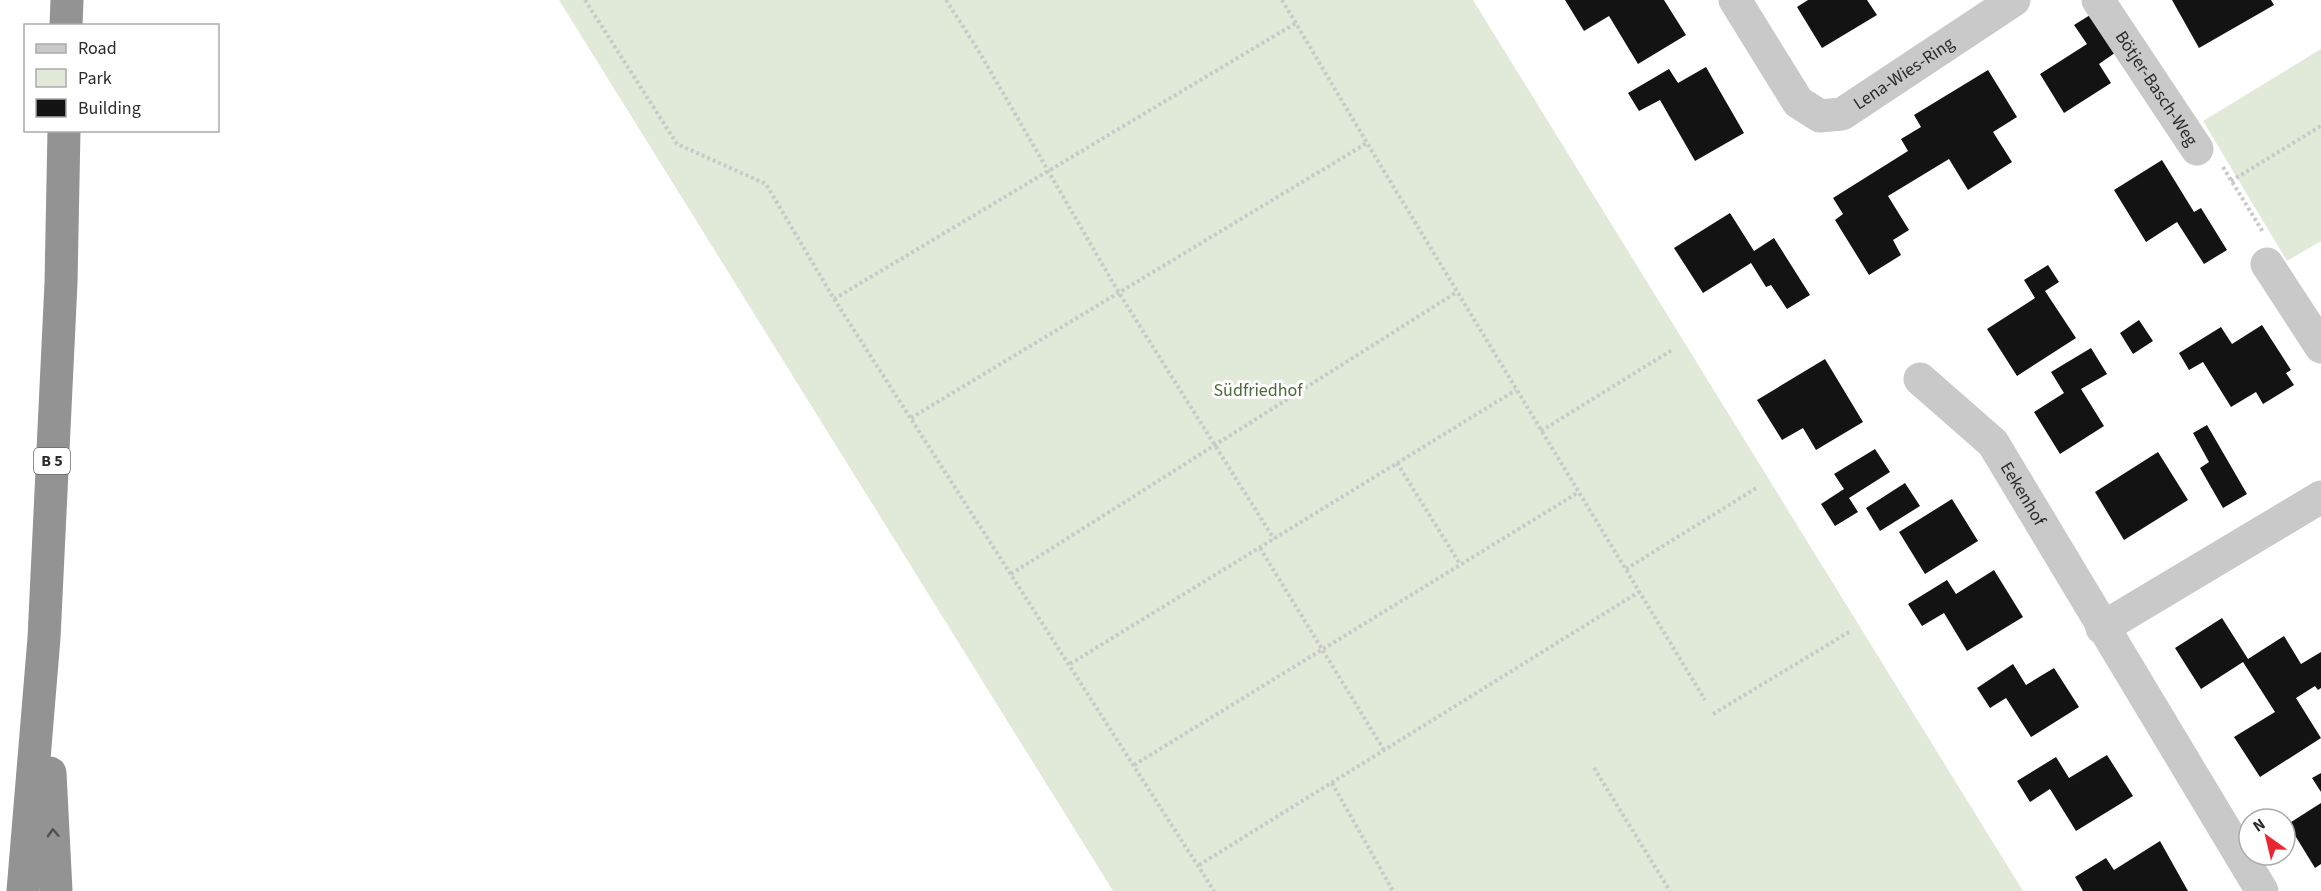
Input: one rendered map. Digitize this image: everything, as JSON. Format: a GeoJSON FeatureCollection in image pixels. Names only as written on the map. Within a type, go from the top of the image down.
{"type":"FeatureCollection","features":[{"type":"Feature","properties":{"kind":"highway"},"geometry":{"type":"LineString","coordinates":[[66,0],[66,24]]}},
{"type":"Feature","properties":{"kind":"highway","name":"B 5"},"geometry":{"type":"LineString","coordinates":[[23,891],[44,638],[61,295],[64,132]]}},
{"type":"Feature","properties":{"kind":"highway"},"geometry":{"type":"LineString","coordinates":[[44,638],[56,891]]}},
{"type":"Feature","properties":{"kind":"street","name":"Lena-Wies-Ring"},"geometry":{"type":"LineString","coordinates":[[1735,0],[1798,102],[1820,116],[1842,114],[2014,0]]}},
{"type":"Feature","properties":{"kind":"street","name":"Bötjer-Basch-Weg"},"geometry":{"type":"LineString","coordinates":[[2098,0],[2197,149]]}},
{"type":"Feature","properties":{"kind":"street"},"geometry":{"type":"LineString","coordinates":[[2267,264],[2321,347]]}},
{"type":"Feature","properties":{"kind":"street","name":"Eekenhof"},"geometry":{"type":"LineString","coordinates":[[1920,378],[1993,443],[2262,891]]}},
{"type":"Feature","properties":{"kind":"street"},"geometry":{"type":"LineString","coordinates":[[2103,628],[2321,498]]}},
{"type":"Feature","properties":{"kind":"path"},"geometry":{"type":"LineString","coordinates":[[585,0],[676,144],[766,184],[834,298],[1214,891]]}},
{"type":"Feature","properties":{"kind":"path"},"geometry":{"type":"LineString","coordinates":[[946,0],[978,50],[1119,293],[1274,539]]}},
{"type":"Feature","properties":{"kind":"path"},"geometry":{"type":"LineString","coordinates":[[1282,0],[1366,143],[1705,700]]}},
{"type":"Feature","properties":{"kind":"path"},"geometry":{"type":"LineString","coordinates":[[834,298],[1296,23]]}},
{"type":"Feature","properties":{"kind":"path"},"geometry":{"type":"LineString","coordinates":[[2231,181],[2321,126]]}},
{"type":"Feature","properties":{"kind":"path"},"geometry":{"type":"LineString","coordinates":[[911,418],[1366,143]]}},
{"type":"Feature","properties":{"kind":"path","name":"Bötjer-Basch-Weg"},"geometry":{"type":"LineString","coordinates":[[2197,149],[2209,144],[2273,250],[2267,264]]}},
{"type":"Feature","properties":{"kind":"path"},"geometry":{"type":"LineString","coordinates":[[1011,574],[1457,292]]}},
{"type":"Feature","properties":{"kind":"path"},"geometry":{"type":"LineString","coordinates":[[1541,431],[1672,350]]}},
{"type":"Feature","properties":{"kind":"path"},"geometry":{"type":"LineString","coordinates":[[1070,664],[1516,390]]}},
{"type":"Feature","properties":{"kind":"path"},"geometry":{"type":"LineString","coordinates":[[1397,463],[1460,564]]}},
{"type":"Feature","properties":{"kind":"path"},"geometry":{"type":"LineString","coordinates":[[1626,569],[1758,487]]}},
{"type":"Feature","properties":{"kind":"path"},"geometry":{"type":"LineString","coordinates":[[1134,765],[1579,492]]}},
{"type":"Feature","properties":{"kind":"path"},"geometry":{"type":"LineString","coordinates":[[1260,548],[1384,750]]}},
{"type":"Feature","properties":{"kind":"path"},"geometry":{"type":"LineString","coordinates":[[1199,865],[1639,592]]}},
{"type":"Feature","properties":{"kind":"path"},"geometry":{"type":"LineString","coordinates":[[1713,714],[1850,632]]}},
{"type":"Feature","properties":{"kind":"path"},"geometry":{"type":"LineString","coordinates":[[1594,768],[1670,891]]}},
{"type":"Feature","properties":{"kind":"path"},"geometry":{"type":"LineString","coordinates":[[1332,783],[1393,891]]}},
{"type":"Feature","properties":{"kind":"green space","name":"Südfriedhof"},"geometry":{"type":"Polygon","coordinates":[[[559,0],[1473,0],[2023,891],[1113,891],[559,0]]]}},
{"type":"Feature","properties":{"kind":"green space"},"geometry":{"type":"Polygon","coordinates":[[[2321,49],[2321,241],[2287,261],[2203,121],[2321,49]]]}},
{"type":"Feature","properties":{"kind":"building"},"geometry":{"type":"Polygon","coordinates":[[[1565,0],[1664,0],[1686,35],[1638,64],[1609,16],[1584,31],[1565,0]]]}},
{"type":"Feature","properties":{"kind":"building"},"geometry":{"type":"Polygon","coordinates":[[[1808,0],[1867,0],[1877,15],[1822,48],[1797,7],[1808,0]]]}},
{"type":"Feature","properties":{"kind":"building"},"geometry":{"type":"Polygon","coordinates":[[[2172,0],[2271,0],[2274,5],[2199,48],[2172,0]]]}},
{"type":"Feature","properties":{"kind":"building"},"geometry":{"type":"Polygon","coordinates":[[[2095,12],[2119,50],[2099,64],[2111,83],[2064,113],[2040,74],[2087,44],[2074,25],[2095,12]]]}},
{"type":"Feature","properties":{"kind":"building"},"geometry":{"type":"Polygon","coordinates":[[[1706,67],[1744,133],[1695,161],[1660,100],[1639,111],[1628,93],[1669,69],[1678,83],[1706,67]]]}},
{"type":"Feature","properties":{"kind":"building"},"geometry":{"type":"Polygon","coordinates":[[[1988,70],[2017,117],[1993,132],[2012,162],[1968,190],[1949,159],[1888,196],[1909,230],[1893,240],[1901,255],[1869,275],[1835,220],[1843,214],[1833,198],[1908,151],[1901,139],[1921,127],[1914,115],[1988,70]]]}},
{"type":"Feature","properties":{"kind":"building"},"geometry":{"type":"Polygon","coordinates":[[[2162,160],[2194,212],[2201,208],[2227,250],[2204,264],[2177,222],[2146,242],[2114,190],[2162,160]]]}},
{"type":"Feature","properties":{"kind":"building"},"geometry":{"type":"Polygon","coordinates":[[[1730,213],[1754,251],[1774,238],[1810,295],[1787,309],[1771,285],[1766,287],[1751,263],[1703,293],[1674,248],[1730,213]]]}},
{"type":"Feature","properties":{"kind":"building"},"geometry":{"type":"Polygon","coordinates":[[[2048,265],[2059,282],[2045,291],[2076,338],[2017,376],[1987,329],[2035,298],[2024,280],[2048,265]]]}},
{"type":"Feature","properties":{"kind":"building"},"geometry":{"type":"Polygon","coordinates":[[[2139,320],[2153,341],[2133,354],[2120,333],[2139,320]]]}},
{"type":"Feature","properties":{"kind":"building"},"geometry":{"type":"Polygon","coordinates":[[[2262,325],[2291,370],[2286,373],[2294,385],[2263,404],[2256,392],[2231,407],[2203,362],[2189,370],[2179,353],[2221,327],[2232,344],[2262,325]]]}},
{"type":"Feature","properties":{"kind":"building"},"geometry":{"type":"Polygon","coordinates":[[[2091,348],[2107,374],[2081,389],[2104,426],[2060,454],[2034,412],[2064,393],[2051,372],[2091,348]]]}},
{"type":"Feature","properties":{"kind":"building"},"geometry":{"type":"Polygon","coordinates":[[[1825,359],[1863,422],[1816,450],[1803,428],[1782,440],[1757,400],[1825,359]]]}},
{"type":"Feature","properties":{"kind":"building"},"geometry":{"type":"Polygon","coordinates":[[[2207,425],[2247,494],[2223,508],[2200,468],[2209,462],[2193,433],[2207,425]]]}},
{"type":"Feature","properties":{"kind":"building"},"geometry":{"type":"Polygon","coordinates":[[[1875,449],[1890,472],[1849,498],[1858,512],[1835,526],[1821,504],[1844,489],[1834,474],[1875,449]]]}},
{"type":"Feature","properties":{"kind":"building"},"geometry":{"type":"Polygon","coordinates":[[[2158,452],[2188,500],[2124,540],[2095,492],[2158,452]]]}},
{"type":"Feature","properties":{"kind":"building"},"geometry":{"type":"Polygon","coordinates":[[[1905,483],[1920,506],[1880,531],[1866,508],[1905,483]]]}},
{"type":"Feature","properties":{"kind":"building"},"geometry":{"type":"Polygon","coordinates":[[[1952,499],[1978,541],[1925,574],[1899,532],[1952,499]]]}},
{"type":"Feature","properties":{"kind":"building"},"geometry":{"type":"Polygon","coordinates":[[[1994,570],[2023,617],[1967,651],[1944,613],[1922,626],[1908,604],[1947,580],[1956,594],[1994,570]]]}},
{"type":"Feature","properties":{"kind":"building"},"geometry":{"type":"Polygon","coordinates":[[[2222,618],[2248,659],[2284,636],[2301,664],[2321,652],[2321,688],[2318,690],[2315,686],[2296,698],[2321,738],[2260,777],[2234,737],[2275,712],[2243,662],[2201,689],[2175,648],[2222,618]]]}},
{"type":"Feature","properties":{"kind":"building"},"geometry":{"type":"Polygon","coordinates":[[[2013,664],[2026,685],[2054,668],[2079,707],[2031,737],[2006,698],[1990,708],[1977,688],[2013,664]]]}},
{"type":"Feature","properties":{"kind":"building"},"geometry":{"type":"Polygon","coordinates":[[[2107,755],[2133,796],[2076,831],[2050,789],[2030,802],[2017,781],[2056,757],[2069,778],[2107,755]]]}},
{"type":"Feature","properties":{"kind":"building"},"geometry":{"type":"Polygon","coordinates":[[[2321,773],[2321,792],[2312,778],[2321,773]]]}},
{"type":"Feature","properties":{"kind":"building"},"geometry":{"type":"Polygon","coordinates":[[[2321,803],[2321,864],[2315,868],[2297,839],[2297,818],[2321,803]]]}},
{"type":"Feature","properties":{"kind":"building"},"geometry":{"type":"Polygon","coordinates":[[[2160,841],[2188,891],[2083,891],[2075,877],[2106,858],[2114,870],[2160,841]]]}}]}
